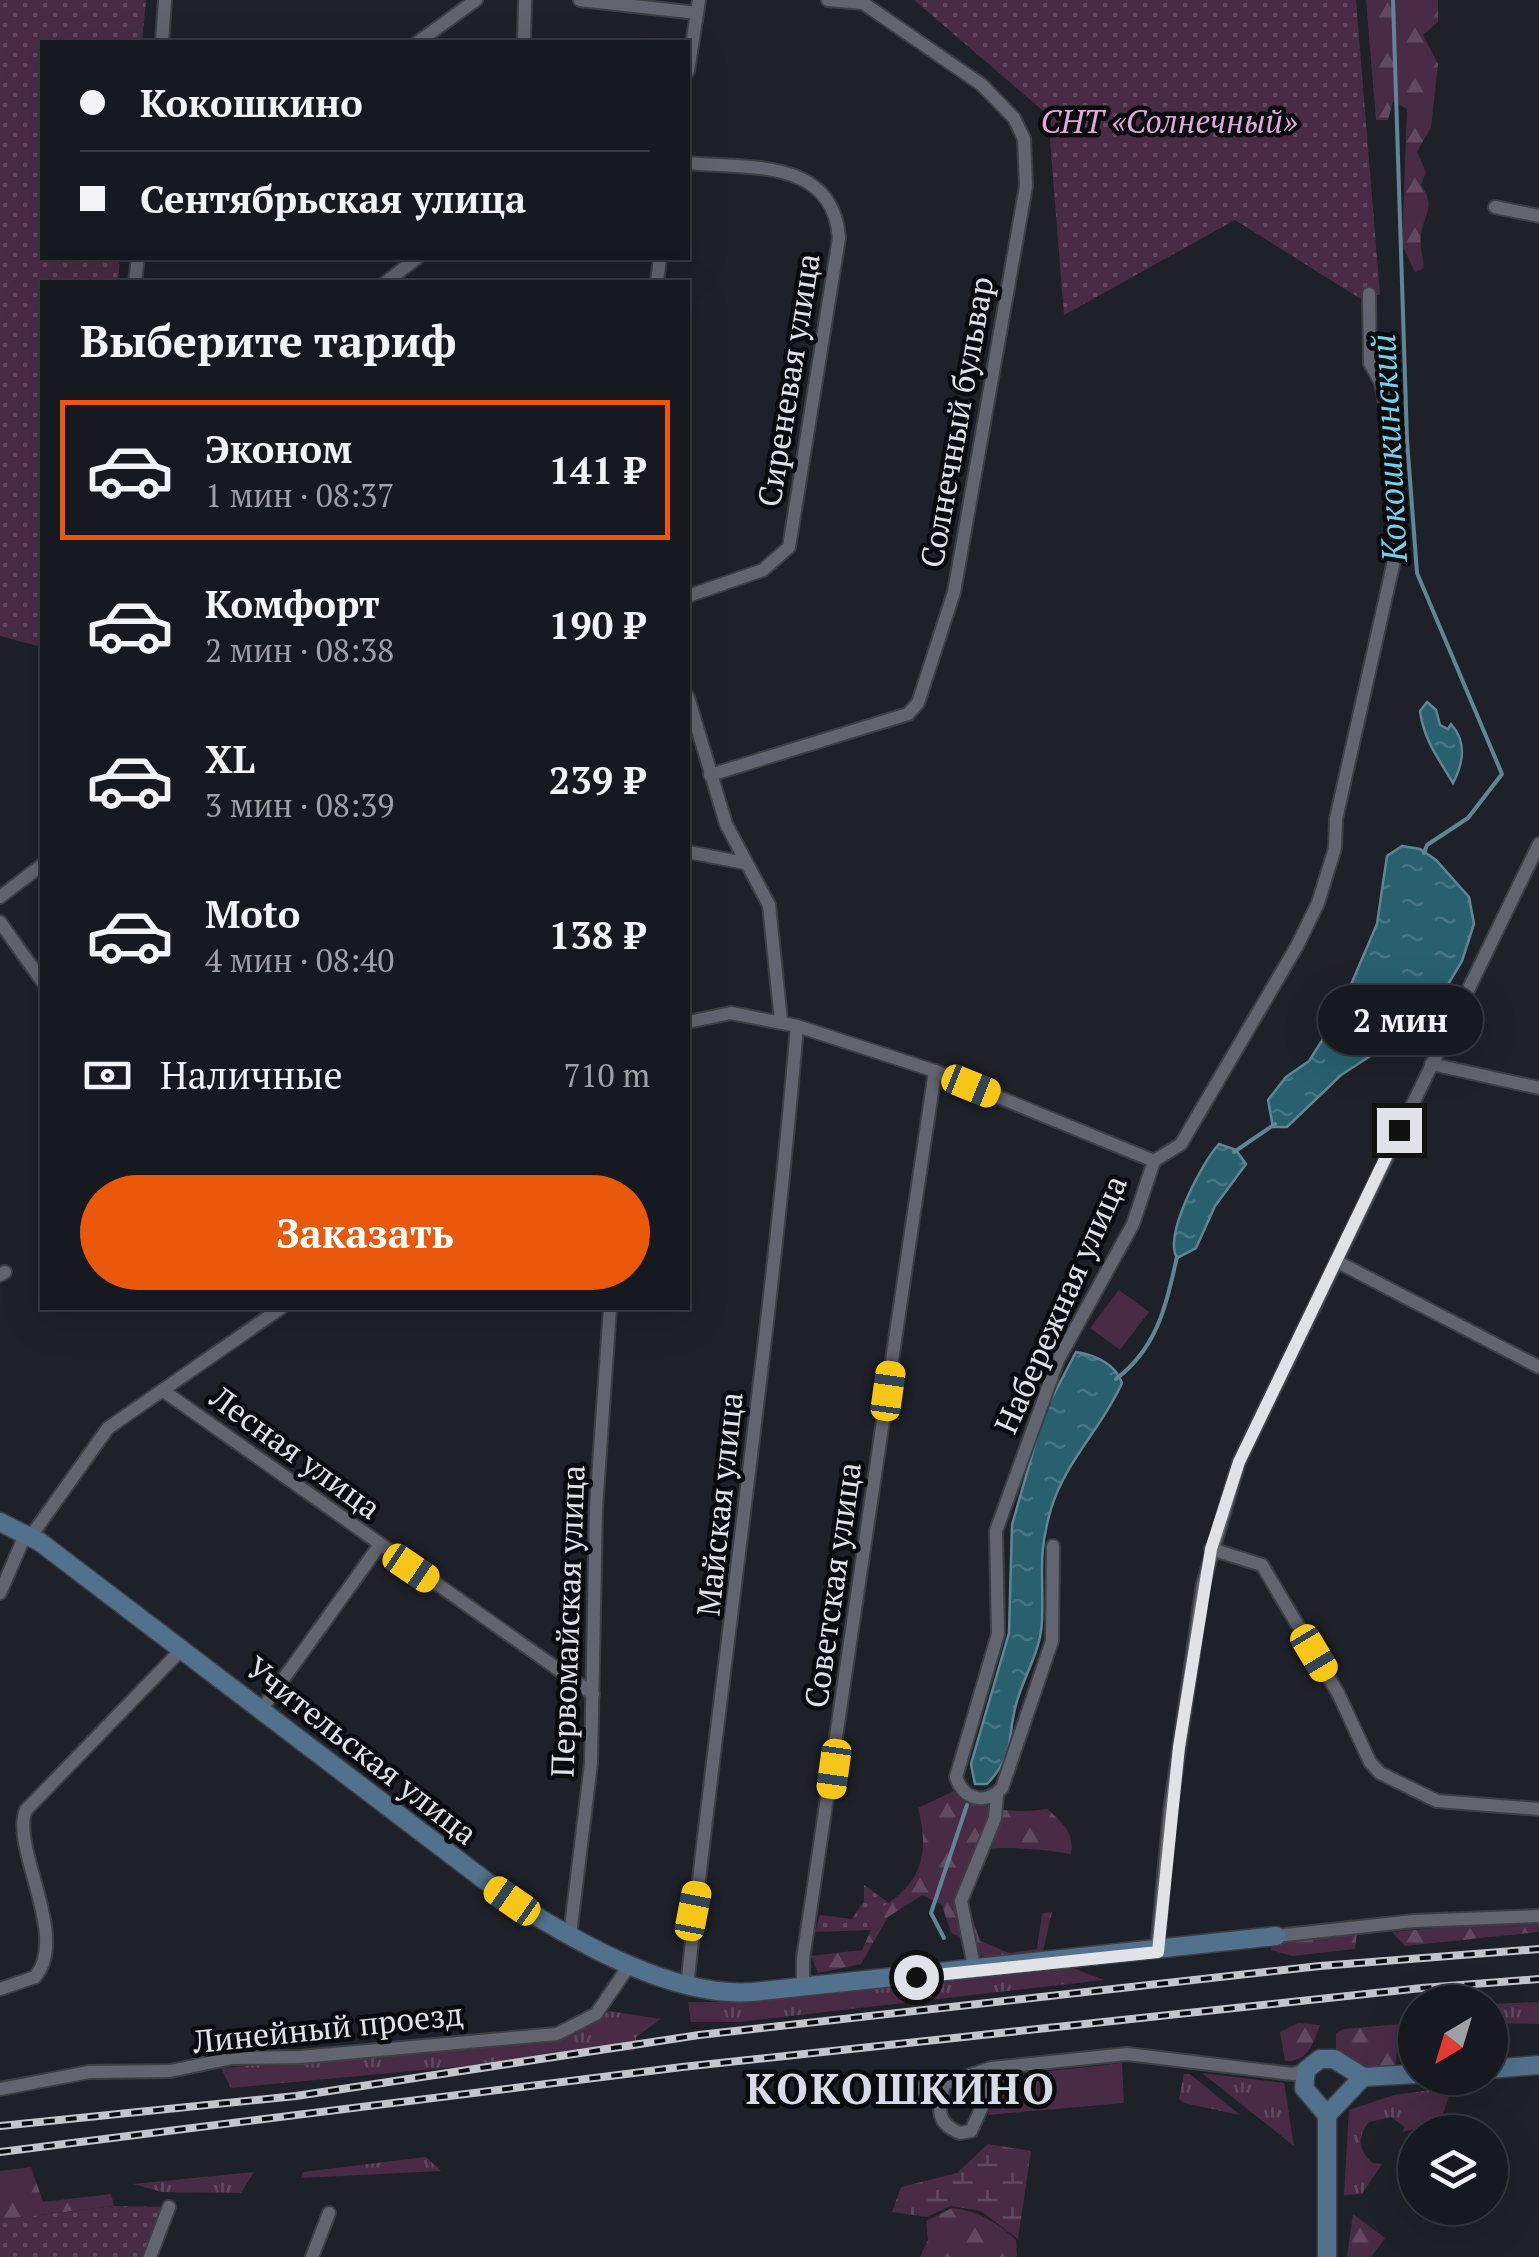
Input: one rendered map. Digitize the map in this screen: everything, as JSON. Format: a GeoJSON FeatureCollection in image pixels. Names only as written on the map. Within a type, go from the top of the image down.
{"type":"FeatureCollection","features":[{"type":"Feature","properties":{"kind":"street"},"geometry":{"type":"LineString","coordinates":[[162,40],[165,0]]}},
{"type":"Feature","properties":{"kind":"street"},"geometry":{"type":"LineString","coordinates":[[421,40],[476,0]]}},
{"type":"Feature","properties":{"kind":"street"},"geometry":{"type":"LineString","coordinates":[[524,40],[525,0]]}},
{"type":"Feature","properties":{"kind":"street"},"geometry":{"type":"LineString","coordinates":[[580,0],[698,6],[690,59]]}},
{"type":"Feature","properties":{"kind":"street","name":"Солнечный бульвар"},"geometry":{"type":"LineString","coordinates":[[710,775],[908,714],[918,704],[954,592],[1028,156],[1014,118],[982,85],[863,2],[828,0]]}},
{"type":"Feature","properties":{"kind":"street","name":"Сиреневая улица"},"geometry":{"type":"LineString","coordinates":[[690,163],[794,174],[812,181],[834,213],[839,238],[789,547],[779,560],[763,570],[690,595]]}},
{"type":"Feature","properties":{"kind":"street"},"geometry":{"type":"LineString","coordinates":[[1495,207],[1539,216]]}},
{"type":"Feature","properties":{"kind":"street"},"geometry":{"type":"LineString","coordinates":[[389,280],[414,260]]}},
{"type":"Feature","properties":{"kind":"street"},"geometry":{"type":"LineString","coordinates":[[690,1022],[731,1013],[797,1026],[934,1071],[1154,1161],[1181,1144],[1313,915],[1335,848],[1336,818],[1396,556],[1391,430],[1380,383],[1370,364],[1369,294]]}},
{"type":"Feature","properties":{"kind":"street"},"geometry":{"type":"LineString","coordinates":[[690,704],[710,775],[745,863],[770,905],[781,1022]]}},
{"type":"Feature","properties":{"kind":"street"},"geometry":{"type":"LineString","coordinates":[[1158,1952],[1172,1795],[1211,1549],[1239,1462],[1539,844]]}},
{"type":"Feature","properties":{"kind":"street"},"geometry":{"type":"LineString","coordinates":[[690,852],[745,863]]}},
{"type":"Feature","properties":{"kind":"street"},"geometry":{"type":"LineString","coordinates":[[0,897],[40,867]]}},
{"type":"Feature","properties":{"kind":"street"},"geometry":{"type":"LineString","coordinates":[[0,922],[40,978]]}},
{"type":"Feature","properties":{"kind":"street","name":"Майская улица"},"geometry":{"type":"LineString","coordinates":[[687,1987],[691,1922],[732,1641],[797,1026]]}},
{"type":"Feature","properties":{"kind":"street"},"geometry":{"type":"LineString","coordinates":[[1431,1064],[1539,1088]]}},
{"type":"Feature","properties":{"kind":"street","name":"Советская улица"},"geometry":{"type":"LineString","coordinates":[[803,1987],[803,1960],[934,1071]]}},
{"type":"Feature","properties":{"kind":"street","name":"Набережная улица"},"geometry":{"type":"LineString","coordinates":[[993,1795],[968,1795],[956,1777],[996,1646],[996,1531],[1058,1360],[1133,1224],[1154,1161]]}},
{"type":"Feature","properties":{"kind":"street"},"geometry":{"type":"LineString","coordinates":[[1336,1261],[1539,1367]]}},
{"type":"Feature","properties":{"kind":"street"},"geometry":{"type":"LineString","coordinates":[[0,1593],[29,1535],[108,1428],[165,1392],[275,1310]]}},
{"type":"Feature","properties":{"kind":"street","name":"Первомайская улица"},"geometry":{"type":"LineString","coordinates":[[570,1935],[591,1763],[595,1536],[610,1310]]}},
{"type":"Feature","properties":{"kind":"street","name":"Лесная улица"},"geometry":{"type":"LineString","coordinates":[[165,1392],[593,1694]]}},
{"type":"Feature","properties":{"kind":"street","name":"Учительская улица"},"geometry":{"type":"LineString","coordinates":[[0,1522],[29,1535],[483,1880],[570,1935],[687,1987],[734,1993],[975,1972],[1276,1936]]}},
{"type":"Feature","properties":{"kind":"street"},"geometry":{"type":"LineString","coordinates":[[261,1710],[380,1546]]}},
{"type":"Feature","properties":{"kind":"street"},"geometry":{"type":"LineString","coordinates":[[975,1972],[960,1901],[995,1818],[993,1795],[1049,1656],[1055,1611],[1053,1546]]}},
{"type":"Feature","properties":{"kind":"street"},"geometry":{"type":"LineString","coordinates":[[1211,1549],[1262,1565],[1338,1694],[1370,1762],[1388,1779],[1437,1801],[1539,1809]]}},
{"type":"Feature","properties":{"kind":"street"},"geometry":{"type":"LineString","coordinates":[[0,1990],[26,1981],[43,1966],[44,1910],[24,1841],[24,1816],[182,1649]]}},
{"type":"Feature","properties":{"kind":"street"},"geometry":{"type":"LineString","coordinates":[[1276,1936],[1414,1921],[1539,1916]]}},
{"type":"Feature","properties":{"kind":"street","name":"Линейный проезд"},"geometry":{"type":"LineString","coordinates":[[0,2089],[89,2072],[170,2071],[232,2058],[300,2057],[557,2034],[596,2014],[630,1962]]}},
{"type":"Feature","properties":{"kind":"street"},"geometry":{"type":"LineString","coordinates":[[908,2090],[1000,2067],[1149,2054],[1301,2076]]}},
{"type":"Feature","properties":{"kind":"street"},"geometry":{"type":"LineString","coordinates":[[1301,2076],[1313,2062],[1327,2058],[1353,2078],[1398,2075]]}},
{"type":"Feature","properties":{"kind":"street"},"geometry":{"type":"LineString","coordinates":[[1508,2068],[1539,2065]]}},
{"type":"Feature","properties":{"kind":"street"},"geometry":{"type":"LineString","coordinates":[[944,2084],[938,2110],[942,2122],[960,2133],[971,2131],[1000,2067]]}},
{"type":"Feature","properties":{"kind":"street"},"geometry":{"type":"LineString","coordinates":[[1301,2076],[1307,2095],[1326,2108]]}},
{"type":"Feature","properties":{"kind":"street"},"geometry":{"type":"LineString","coordinates":[[1327,2257],[1326,2108],[1353,2078]]}},
{"type":"Feature","properties":{"kind":"street"},"geometry":{"type":"LineString","coordinates":[[150,2257],[169,2207]]}},
{"type":"Feature","properties":{"kind":"street"},"geometry":{"type":"LineString","coordinates":[[312,2257],[330,2213]]}},
{"type":"Feature","properties":{"kind":"green space"},"geometry":{"type":"Polygon","coordinates":[[[0,0],[146,0],[142,40],[40,40],[40,260],[120,260],[118,280],[40,280],[40,646],[0,636],[0,0]]]}},
{"type":"Feature","properties":{"kind":"green space","name":"СНТ «Солнечный»"},"geometry":{"type":"Polygon","coordinates":[[[914,0],[1356,0],[1380,295],[1369,295],[1364,301],[1235,220],[1064,315],[1048,115],[914,0]]]}},
{"type":"Feature","properties":{"kind":"green space"},"geometry":{"type":"Polygon","coordinates":[[[1366,0],[1438,0],[1438,22],[1423,35],[1438,64],[1431,127],[1417,152],[1426,172],[1421,185],[1428,203],[1421,237],[1424,268],[1415,272],[1402,245],[1407,109],[1393,101],[1388,120],[1376,120],[1366,0]]]}},
{"type":"Feature","properties":{"kind":"green space"},"geometry":{"type":"Polygon","coordinates":[[[1119,1290],[1149,1312],[1120,1350],[1090,1328],[1119,1290]]]}},
{"type":"Feature","properties":{"kind":"green space"},"geometry":{"type":"Polygon","coordinates":[[[954,1791],[998,1809],[1047,1809],[1069,1834],[1071,1854],[1012,1848],[982,1850],[967,1902],[980,1941],[1009,1953],[1037,1949],[1042,1913],[1052,1912],[1042,1955],[996,1959],[976,1955],[975,1943],[951,1933],[942,1905],[922,1895],[888,1917],[861,1964],[818,1973],[811,1956],[862,1950],[871,1930],[864,1917],[896,1898],[921,1861],[918,1808],[954,1791]]]}},
{"type":"Feature","properties":{"kind":"green space"},"geometry":{"type":"Polygon","coordinates":[[[864,1885],[889,1903],[865,1917],[871,1930],[815,1932],[820,1915],[852,1919],[864,1901],[864,1885]]]}},
{"type":"Feature","properties":{"kind":"green space"},"geometry":{"type":"Polygon","coordinates":[[[1507,1921],[1539,1922],[1539,1932],[1405,1946],[1392,1932],[1507,1921]]]}},
{"type":"Feature","properties":{"kind":"green space"},"geometry":{"type":"Polygon","coordinates":[[[1357,1933],[1355,1949],[1292,1956],[1271,1950],[1273,1942],[1357,1933]]]}},
{"type":"Feature","properties":{"kind":"green space"},"geometry":{"type":"Polygon","coordinates":[[[1073,1968],[1104,1980],[738,2022],[691,2022],[688,2002],[753,2002],[1073,1968]]]}},
{"type":"Feature","properties":{"kind":"green space"},"geometry":{"type":"Polygon","coordinates":[[[1539,2002],[1539,2024],[1508,2023],[1508,2003],[1539,2002]]]}},
{"type":"Feature","properties":{"kind":"green space"},"geometry":{"type":"Polygon","coordinates":[[[609,2011],[661,2019],[636,2037],[635,2050],[231,2088],[221,2068],[559,2040],[574,2035],[609,2011]]]}},
{"type":"Feature","properties":{"kind":"green space"},"geometry":{"type":"Polygon","coordinates":[[[1298,2023],[1320,2025],[1304,2055],[1285,2061],[1280,2032],[1298,2023]]]}},
{"type":"Feature","properties":{"kind":"green space"},"geometry":{"type":"Polygon","coordinates":[[[1398,2024],[1395,2067],[1361,2066],[1336,2050],[1336,2033],[1398,2024]]]}},
{"type":"Feature","properties":{"kind":"green space"},"geometry":{"type":"Polygon","coordinates":[[[1122,2063],[1124,2103],[988,2115],[1001,2080],[1014,2075],[1122,2063]]]}},
{"type":"Feature","properties":{"kind":"green space"},"geometry":{"type":"Polygon","coordinates":[[[1202,2073],[1284,2083],[1294,2146],[1202,2073]]]}},
{"type":"Feature","properties":{"kind":"green space"},"geometry":{"type":"Polygon","coordinates":[[[1184,2074],[1190,2074],[1240,2115],[1184,2103],[1179,2099],[1184,2074]]]}},
{"type":"Feature","properties":{"kind":"green space"},"geometry":{"type":"Polygon","coordinates":[[[1394,2095],[1449,2095],[1443,2115],[1398,2115],[1398,2122],[1391,2117],[1369,2122],[1362,2133],[1362,2148],[1373,2163],[1382,2164],[1362,2194],[1344,2195],[1349,2110],[1394,2095]]]}},
{"type":"Feature","properties":{"kind":"green space"},"geometry":{"type":"Polygon","coordinates":[[[988,2144],[1031,2151],[1018,2239],[981,2211],[951,2206],[927,2217],[892,2212],[901,2187],[957,2173],[988,2144]]]}},
{"type":"Feature","properties":{"kind":"green space"},"geometry":{"type":"Polygon","coordinates":[[[426,2157],[441,2171],[301,2178],[303,2172],[426,2157]]]}},
{"type":"Feature","properties":{"kind":"green space"},"geometry":{"type":"Polygon","coordinates":[[[31,2167],[43,2202],[111,2194],[114,2206],[0,2220],[0,2171],[31,2167]]]}},
{"type":"Feature","properties":{"kind":"green space"},"geometry":{"type":"Polygon","coordinates":[[[254,2172],[241,2193],[162,2192],[133,2184],[254,2172]]]}},
{"type":"Feature","properties":{"kind":"green space"},"geometry":{"type":"Polygon","coordinates":[[[114,2206],[169,2207],[150,2257],[0,2257],[0,2220],[114,2206]]]}},
{"type":"Feature","properties":{"kind":"green space"},"geometry":{"type":"Polygon","coordinates":[[[952,2208],[987,2218],[1001,2228],[1016,2240],[1017,2257],[920,2257],[928,2240],[926,2221],[952,2208]]]}},
{"type":"Feature","properties":{"kind":"green space"},"geometry":{"type":"Polygon","coordinates":[[[1353,2214],[1385,2238],[1371,2257],[1347,2257],[1353,2214]]]}},
{"type":"Feature","properties":{"kind":"water"},"geometry":{"type":"Polygon","coordinates":[[[1427,702],[1436,710],[1440,725],[1448,729],[1451,724],[1460,738],[1460,767],[1453,783],[1425,732],[1420,711],[1427,702]]]}},
{"type":"Feature","properties":{"kind":"water"},"geometry":{"type":"Polygon","coordinates":[[[1402,846],[1420,849],[1436,860],[1469,897],[1474,924],[1462,961],[1440,998],[1395,1040],[1341,1075],[1287,1127],[1273,1127],[1268,1100],[1286,1077],[1309,1061],[1337,1017],[1377,924],[1387,856],[1402,846]]]}},
{"type":"Feature","properties":{"kind":"water"},"geometry":{"type":"Polygon","coordinates":[[[1219,1144],[1236,1150],[1246,1164],[1215,1206],[1196,1248],[1177,1258],[1175,1233],[1180,1217],[1203,1166],[1219,1144]]]}},
{"type":"Feature","properties":{"kind":"water"},"geometry":{"type":"Polygon","coordinates":[[[1076,1352],[1104,1362],[1122,1383],[1066,1475],[1051,1509],[1043,1553],[1039,1642],[1017,1701],[1003,1763],[987,1784],[975,1784],[971,1764],[1009,1633],[1012,1525],[1044,1413],[1076,1352]]]}},
{"type":"Feature","properties":{"kind":"waterway","name":"Кокошкинский"},"geometry":{"type":"LineString","coordinates":[[1393,0],[1407,440],[1417,573],[1502,774],[1468,818],[1427,845],[1424,853]]}},
{"type":"Feature","properties":{"kind":"waterway","name":"Кокошкинский"},"geometry":{"type":"LineString","coordinates":[[1234,1152],[1275,1124]]}},
{"type":"Feature","properties":{"kind":"waterway","name":"Кокошкинский"},"geometry":{"type":"LineString","coordinates":[[1116,1379],[1151,1339],[1164,1308],[1177,1257]]}},
{"type":"Feature","properties":{"kind":"waterway"},"geometry":{"type":"LineString","coordinates":[[944,1938],[931,1913],[967,1805]]}},
{"type":"Feature","properties":{"kind":"railway"},"geometry":{"type":"LineString","coordinates":[[0,2126],[296,2096],[699,2035],[1320,1966],[1539,1949]]}},
{"type":"Feature","properties":{"kind":"railway"},"geometry":{"type":"LineString","coordinates":[[0,2152],[682,2067],[1539,1979]]}},
{"type":"Feature","properties":{"kind":"district","name":"КОКОШКИНО"},"geometry":{"type":"Point","coordinates":[901,2088]}},
{"type":"Feature","properties":{"kind":"route"},"geometry":{"type":"LineString","coordinates":[[916,1977],[1158,1952],[1170,1811],[1211,1549],[1239,1462],[1399,1130]]}}]}
